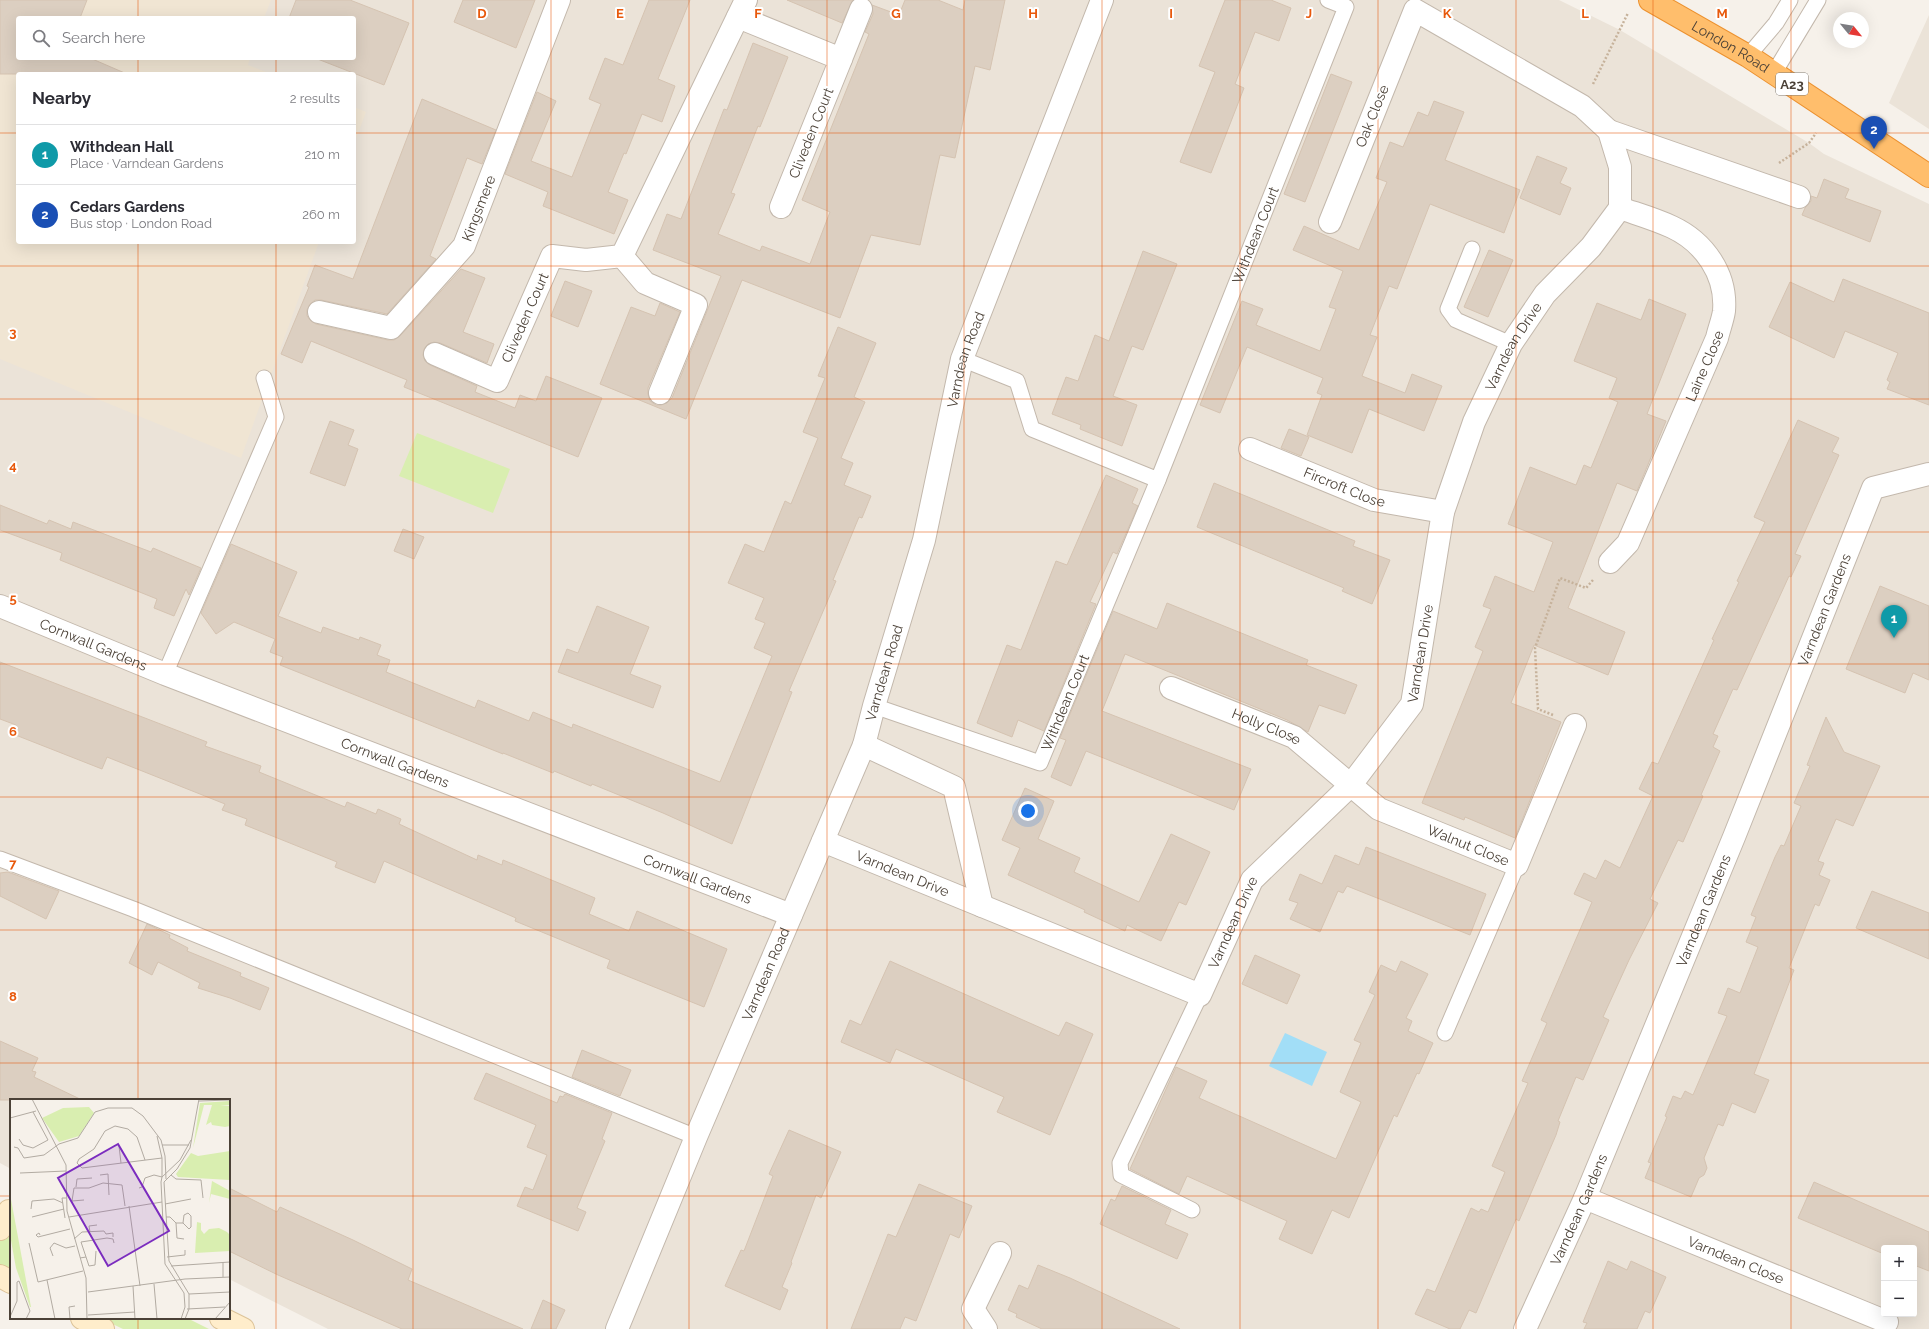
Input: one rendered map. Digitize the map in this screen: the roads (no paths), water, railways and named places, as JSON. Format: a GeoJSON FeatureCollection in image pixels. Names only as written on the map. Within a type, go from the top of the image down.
{"type":"FeatureCollection","features":[{"type":"Feature","properties":{"kind":"highway","name":"London Road"},"geometry":{"type":"LineString","coordinates":[[1650,0],[1748,56],[1929,176]]}},
{"type":"Feature","properties":{"kind":"street","name":"Kingsmere"},"geometry":{"type":"LineString","coordinates":[[319,312],[391,328],[464,246],[559,0]]}},
{"type":"Feature","properties":{"kind":"street","name":"Varndean Road"},"geometry":{"type":"LineString","coordinates":[[617,1329],[696,1137],[864,745],[874,706],[924,540],[962,358],[1102,0]]}},
{"type":"Feature","properties":{"kind":"street"},"geometry":{"type":"LineString","coordinates":[[660,393],[696,305],[645,283],[622,256],[742,9],[841,59]]}},
{"type":"Feature","properties":{"kind":"street","name":"Cliveden Court"},"geometry":{"type":"LineString","coordinates":[[781,207],[861,9]]}},
{"type":"Feature","properties":{"kind":"street","name":"Oak Close"},"geometry":{"type":"LineString","coordinates":[[1330,222],[1415,10],[1582,106],[1609,131]]}},
{"type":"Feature","properties":{"kind":"street"},"geometry":{"type":"LineString","coordinates":[[1609,131],[1799,197]]}},
{"type":"Feature","properties":{"kind":"street"},"geometry":{"type":"LineString","coordinates":[[1609,131],[1620,167],[1620,208]]}},
{"type":"Feature","properties":{"kind":"street","name":"Varndean Drive"},"geometry":{"type":"LineString","coordinates":[[823,841],[1200,995],[1252,880],[1350,786],[1412,704],[1443,512],[1474,422],[1511,344],[1545,294],[1591,247],[1620,208]]}},
{"type":"Feature","properties":{"kind":"street","name":"Laine Close"},"geometry":{"type":"LineString","coordinates":[[1610,562],[1628,542],[1717,338],[1724,311],[1723,288],[1715,266],[1697,243],[1672,227],[1620,208]]}},
{"type":"Feature","properties":{"kind":"street","name":"Cliveden Court"},"geometry":{"type":"LineString","coordinates":[[435,354],[497,381],[552,256],[586,260],[622,256]]}},
{"type":"Feature","properties":{"kind":"street","name":"Fircroft Close"},"geometry":{"type":"LineString","coordinates":[[1250,449],[1374,500],[1443,512]]}},
{"type":"Feature","properties":{"kind":"street","name":"Varndean Gardens"},"geometry":{"type":"LineString","coordinates":[[1526,1329],[1585,1198],[1734,837],[1874,488],[1929,474]]}},
{"type":"Feature","properties":{"kind":"street","name":"Cornwall Gardens"},"geometry":{"type":"LineString","coordinates":[[0,606],[165,674],[791,915]]}},
{"type":"Feature","properties":{"kind":"street","name":"Holly Close"},"geometry":{"type":"LineString","coordinates":[[1171,688],[1294,737],[1350,786]]}},
{"type":"Feature","properties":{"kind":"street","name":"Walnut Close"},"geometry":{"type":"LineString","coordinates":[[1350,786],[1379,809],[1517,865],[1575,725]]}},
{"type":"Feature","properties":{"kind":"street"},"geometry":{"type":"LineString","coordinates":[[864,745],[954,787],[982,906]]}},
{"type":"Feature","properties":{"kind":"street","name":"Varndean Close"},"geometry":{"type":"LineString","coordinates":[[1585,1198],[1887,1322]]}},
{"type":"Feature","properties":{"kind":"street"},"geometry":{"type":"LineString","coordinates":[[986,1329],[973,1309],[1000,1253]]}},
{"type":"Feature","properties":{"kind":"street"},"geometry":{"type":"LineString","coordinates":[[0,1276],[10,1281]]}},
{"type":"Feature","properties":{"kind":"street"},"geometry":{"type":"LineString","coordinates":[[84,1319],[103,1329]]}},
{"type":"Feature","properties":{"kind":"street"},"geometry":{"type":"LineString","coordinates":[[223,1319],[243,1329]]}},
{"type":"Feature","properties":{"kind":"lane","name":"Withdean Court"},"geometry":{"type":"LineString","coordinates":[[874,706],[1040,763],[1158,480],[1346,7],[1328,0]]}},
{"type":"Feature","properties":{"kind":"lane"},"geometry":{"type":"LineString","coordinates":[[1748,56],[1776,23],[1790,0]]}},
{"type":"Feature","properties":{"kind":"lane"},"geometry":{"type":"LineString","coordinates":[[1774,73],[1818,0]]}},
{"type":"Feature","properties":{"kind":"lane"},"geometry":{"type":"LineString","coordinates":[[1472,249],[1448,309],[1456,320],[1511,344]]}},
{"type":"Feature","properties":{"kind":"lane"},"geometry":{"type":"LineString","coordinates":[[962,358],[1017,381],[1032,429],[1158,480]]}},
{"type":"Feature","properties":{"kind":"lane"},"geometry":{"type":"LineString","coordinates":[[165,674],[276,417],[264,378]]}},
{"type":"Feature","properties":{"kind":"lane"},"geometry":{"type":"LineString","coordinates":[[0,859],[133,909],[696,1137]]}},
{"type":"Feature","properties":{"kind":"lane"},"geometry":{"type":"LineString","coordinates":[[1445,1033],[1517,865]]}},
{"type":"Feature","properties":{"kind":"lane"},"geometry":{"type":"LineString","coordinates":[[1192,1210],[1121,1175],[1120,1163],[1200,995]]}},
{"type":"Feature","properties":{"kind":"water"},"geometry":{"type":"Polygon","coordinates":[[[1285,1033],[1327,1052],[1312,1086],[1269,1066],[1285,1033]]]}},
{"type":"Feature","properties":{"kind":"place","name":"Cedars Gardens"},"geometry":{"type":"Point","coordinates":[1874,149]}},
{"type":"Feature","properties":{"kind":"place","name":"Withdean Hall"},"geometry":{"type":"Point","coordinates":[1894,638]}}]}
